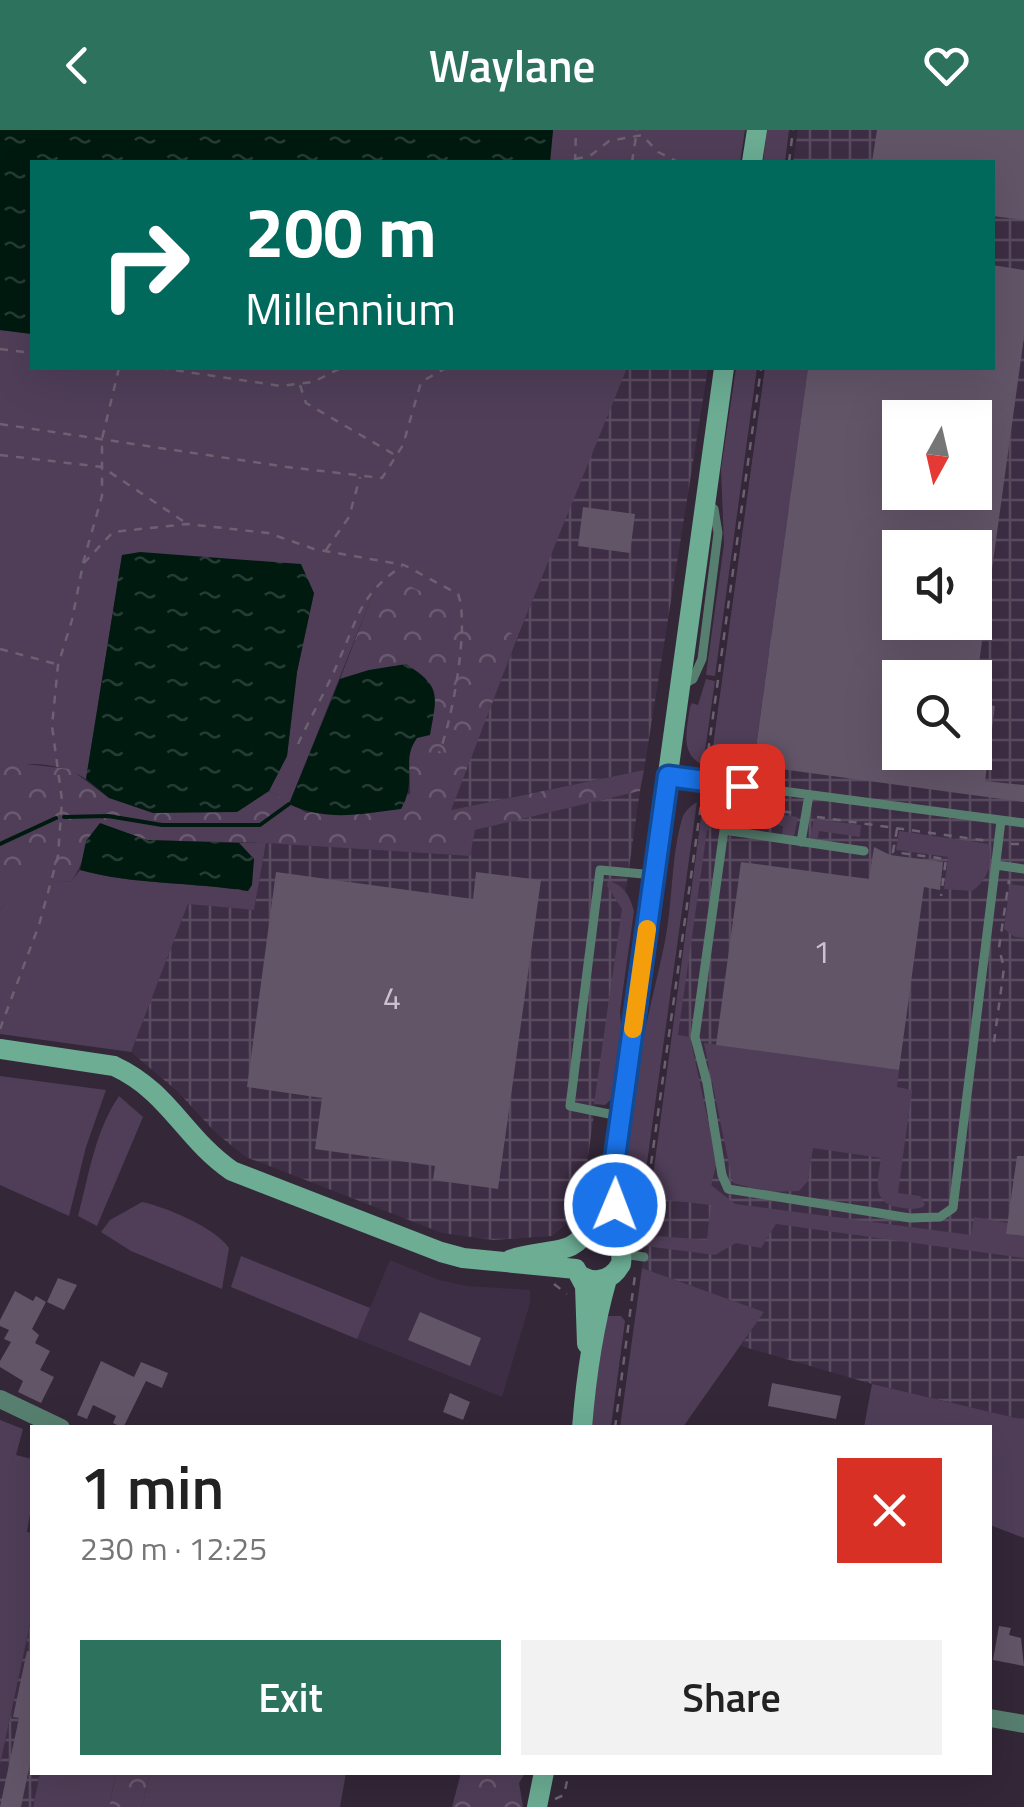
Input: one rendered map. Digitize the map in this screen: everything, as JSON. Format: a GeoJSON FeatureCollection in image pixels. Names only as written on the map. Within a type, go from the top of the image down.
{"type":"FeatureCollection","features":[{"type":"Feature","properties":{"kind":"street"},"geometry":{"type":"LineString","coordinates":[[752,160],[756,130]]}},
{"type":"Feature","properties":{"kind":"street"},"geometry":{"type":"LineString","coordinates":[[582,1425],[588,1356],[585,1286],[572,1260],[614,1165],[724,370]]}},
{"type":"Feature","properties":{"kind":"street"},"geometry":{"type":"LineString","coordinates":[[0,1049],[114,1066],[157,1092],[207,1154],[232,1171],[463,1258],[510,1260],[578,1272],[594,1281],[607,1279],[630,1251],[614,1165]]}},
{"type":"Feature","properties":{"kind":"street"},"geometry":{"type":"LineString","coordinates":[[510,1260],[602,1230],[630,1251]]}},
{"type":"Feature","properties":{"kind":"street"},"geometry":{"type":"LineString","coordinates":[[588,1356],[598,1328],[607,1279]]}},
{"type":"Feature","properties":{"kind":"street"},"geometry":{"type":"LineString","coordinates":[[0,1399],[55,1425]]}},
{"type":"Feature","properties":{"kind":"street"},"geometry":{"type":"LineString","coordinates":[[992,1718],[1024,1724]]}},
{"type":"Feature","properties":{"kind":"street"},"geometry":{"type":"LineString","coordinates":[[543,1805],[544,1775]]}},
{"type":"Feature","properties":{"kind":"lane"},"geometry":{"type":"LineString","coordinates":[[668,776],[1024,823]]}},
{"type":"Feature","properties":{"kind":"lane"},"geometry":{"type":"LineString","coordinates":[[801,842],[809,795]]}},
{"type":"Feature","properties":{"kind":"lane"},"geometry":{"type":"LineString","coordinates":[[864,851],[724,830],[695,1037],[708,1083],[722,1175],[728,1189],[910,1218],[940,1217],[953,1208],[1001,820]]}},
{"type":"Feature","properties":{"kind":"lane"},"geometry":{"type":"LineString","coordinates":[[996,865],[1024,869]]}},
{"type":"Feature","properties":{"kind":"lane"},"geometry":{"type":"LineString","coordinates":[[621,1116],[570,1106],[600,870],[654,876]]}},
{"type":"Feature","properties":{"kind":"path"},"geometry":{"type":"LineString","coordinates":[[575,160],[576,130]]}},
{"type":"Feature","properties":{"kind":"path"},"geometry":{"type":"LineString","coordinates":[[789,160],[793,130]]}},
{"type":"Feature","properties":{"kind":"path"},"geometry":{"type":"LineString","coordinates":[[632,160],[637,132]]}},
{"type":"Feature","properties":{"kind":"path"},"geometry":{"type":"LineString","coordinates":[[578,160],[590,156],[608,141],[637,132],[649,139],[658,152],[674,160]]}},
{"type":"Feature","properties":{"kind":"path"},"geometry":{"type":"LineString","coordinates":[[0,349],[30,353]]}},
{"type":"Feature","properties":{"kind":"path"},"geometry":{"type":"LineString","coordinates":[[0,1030],[39,925],[58,856],[62,800],[52,726],[58,664],[102,496],[102,439],[119,370]]}},
{"type":"Feature","properties":{"kind":"path"},"geometry":{"type":"LineString","coordinates":[[173,370],[280,386],[313,382],[337,370]]}},
{"type":"Feature","properties":{"kind":"path"},"geometry":{"type":"LineString","coordinates":[[0,424],[382,478],[403,445],[421,382],[444,370]]}},
{"type":"Feature","properties":{"kind":"path"},"geometry":{"type":"LineString","coordinates":[[615,1425],[630,1251],[702,801],[761,370]]}},
{"type":"Feature","properties":{"kind":"path"},"geometry":{"type":"LineString","coordinates":[[299,384],[306,403],[396,456]]}},
{"type":"Feature","properties":{"kind":"path"},"geometry":{"type":"LineString","coordinates":[[0,455],[102,467],[187,524]]}},
{"type":"Feature","properties":{"kind":"path"},"geometry":{"type":"LineString","coordinates":[[325,550],[350,516],[360,475]]}},
{"type":"Feature","properties":{"kind":"path"},"geometry":{"type":"LineString","coordinates":[[83,564],[114,532],[187,524],[268,533],[325,550],[404,565],[458,594],[464,607],[449,730],[439,752]]}},
{"type":"Feature","properties":{"kind":"path"},"geometry":{"type":"LineString","coordinates":[[298,744],[339,661],[359,608],[378,583],[404,565]]}},
{"type":"Feature","properties":{"kind":"path"},"geometry":{"type":"LineString","coordinates":[[0,648],[58,664]]}},
{"type":"Feature","properties":{"kind":"path"},"geometry":{"type":"LineString","coordinates":[[702,801],[1024,844]]}},
{"type":"Feature","properties":{"kind":"path"},"geometry":{"type":"LineString","coordinates":[[897,827],[893,852],[946,859],[941,896]]}},
{"type":"Feature","properties":{"kind":"path"},"geometry":{"type":"LineString","coordinates":[[994,1042],[1004,968],[1000,948],[1014,844]]}},
{"type":"Feature","properties":{"kind":"path"},"geometry":{"type":"LineString","coordinates":[[543,1805],[564,1795],[568,1775]]}},
{"type":"Feature","properties":{"kind":"shaded area"},"geometry":{"type":"Polygon","coordinates":[[[798,130],[1024,130],[1024,1420],[872,1384],[741,1346],[763,1312],[642,1268],[765,370],[995,370],[995,160],[793,160],[798,130]]]}},
{"type":"Feature","properties":{"kind":"shaded area"},"geometry":{"type":"Polygon","coordinates":[[[626,370],[708,370],[644,770],[450,810],[626,370]]]}},
{"type":"Feature","properties":{"kind":"shaded area"},"geometry":{"type":"Polygon","coordinates":[[[640,791],[580,1213],[552,1236],[493,1240],[442,1233],[246,1157],[131,1052],[188,904],[254,910],[266,843],[470,856],[475,830],[640,791]]]}},
{"type":"Feature","properties":{"kind":"shaded area"},"geometry":{"type":"Polygon","coordinates":[[[390,1260],[439,1280],[467,1286],[530,1290],[530,1303],[502,1397],[357,1339],[390,1260]]]}},
{"type":"Feature","properties":{"kind":"shaded area"},"geometry":{"type":"Polygon","coordinates":[[[30,1624],[30,1775],[40,1775],[33,1807],[0,1807],[0,1765],[30,1624]]]}},
{"type":"Feature","properties":{"kind":"green space"},"geometry":{"type":"Polygon","coordinates":[[[553,130],[745,130],[740,160],[550,160],[553,130]]]}},
{"type":"Feature","properties":{"kind":"green space"},"geometry":{"type":"Polygon","coordinates":[[[767,130],[789,130],[785,160],[763,160],[767,130]]]}},
{"type":"Feature","properties":{"kind":"green space"},"geometry":{"type":"Polygon","coordinates":[[[0,330],[30,334],[30,370],[626,370],[518,636],[381,574],[289,804],[269,791],[287,756],[297,672],[314,593],[122,555],[86,779],[44,765],[0,770],[0,330]]]}},
{"type":"Feature","properties":{"kind":"green space"},"geometry":{"type":"Polygon","coordinates":[[[736,370],[757,370],[715,676],[706,675],[724,544],[721,469],[736,370]]]}},
{"type":"Feature","properties":{"kind":"green space"},"geometry":{"type":"Polygon","coordinates":[[[765,370],[808,370],[756,747],[746,747],[744,765],[754,769],[753,774],[710,768],[765,370]]]}},
{"type":"Feature","properties":{"kind":"green space"},"geometry":{"type":"Polygon","coordinates":[[[381,573],[518,636],[451,810],[644,770],[640,791],[475,830],[470,856],[147,840],[100,824],[71,882],[29,877],[0,910],[0,770],[16,763],[70,769],[109,798],[237,812],[269,791],[307,813],[410,794],[409,749],[417,738],[369,670],[340,679],[381,573]]]}},
{"type":"Feature","properties":{"kind":"green space"},"geometry":{"type":"Polygon","coordinates":[[[706,679],[715,681],[703,765],[690,754],[686,732],[690,707],[692,703],[698,705],[706,679]]]}},
{"type":"Feature","properties":{"kind":"green space"},"geometry":{"type":"Polygon","coordinates":[[[697,802],[636,1242],[626,1237],[620,1212],[625,1137],[665,941],[678,833],[685,813],[697,802]]]}},
{"type":"Feature","properties":{"kind":"green space"},"geometry":{"type":"Polygon","coordinates":[[[703,803],[798,817],[794,836],[782,836],[783,826],[721,818],[707,831],[678,1035],[690,1037],[717,1162],[711,1185],[735,1204],[971,1235],[974,1217],[1008,1223],[1006,1234],[1024,1236],[1024,1258],[776,1224],[761,1248],[736,1243],[715,1255],[645,1246],[658,1236],[707,1240],[711,1205],[650,1198],[703,803]]]}},
{"type":"Feature","properties":{"kind":"green space"},"geometry":{"type":"Polygon","coordinates":[[[814,819],[861,825],[860,837],[819,831],[817,842],[812,841],[814,819]]]}},
{"type":"Feature","properties":{"kind":"green space"},"geometry":{"type":"Polygon","coordinates":[[[899,831],[989,844],[990,864],[985,876],[972,891],[944,889],[948,857],[896,850],[899,831]]]}},
{"type":"Feature","properties":{"kind":"green space"},"geometry":{"type":"Polygon","coordinates":[[[239,843],[266,843],[254,910],[188,904],[131,1052],[0,1034],[0,910],[29,876],[71,882],[80,870],[248,891],[254,859],[239,843]]]}},
{"type":"Feature","properties":{"kind":"green space"},"geometry":{"type":"Polygon","coordinates":[[[608,881],[626,892],[634,911],[620,1011],[622,1039],[616,1095],[605,1105],[594,1104],[622,909],[607,886],[608,881]]]}},
{"type":"Feature","properties":{"kind":"green space"},"geometry":{"type":"Polygon","coordinates":[[[1010,884],[1024,886],[1024,938],[1004,929],[1010,884]]]}},
{"type":"Feature","properties":{"kind":"green space"},"geometry":{"type":"Polygon","coordinates":[[[704,1043],[899,1070],[897,1087],[912,1090],[898,1193],[920,1196],[923,1207],[904,1208],[883,1200],[878,1188],[881,1158],[813,1148],[808,1181],[799,1191],[768,1192],[733,1183],[704,1043]]]}},
{"type":"Feature","properties":{"kind":"green space"},"geometry":{"type":"Polygon","coordinates":[[[0,1076],[106,1090],[86,1147],[69,1216],[0,1185],[0,1076]]]}},
{"type":"Feature","properties":{"kind":"green space"},"geometry":{"type":"Polygon","coordinates":[[[119,1096],[143,1117],[97,1226],[78,1216],[98,1139],[119,1096]]]}},
{"type":"Feature","properties":{"kind":"green space"},"geometry":{"type":"Polygon","coordinates":[[[142,1202],[190,1219],[223,1240],[229,1248],[222,1289],[131,1251],[101,1232],[110,1220],[142,1202]]]}},
{"type":"Feature","properties":{"kind":"green space"},"geometry":{"type":"Polygon","coordinates":[[[241,1256],[370,1308],[357,1339],[231,1287],[241,1256]]]}},
{"type":"Feature","properties":{"kind":"green space"},"geometry":{"type":"Polygon","coordinates":[[[642,1268],[764,1312],[684,1425],[620,1425],[642,1268]]]}},
{"type":"Feature","properties":{"kind":"green space"},"geometry":{"type":"Polygon","coordinates":[[[605,1316],[621,1316],[625,1321],[611,1425],[592,1425],[605,1316]]]}},
{"type":"Feature","properties":{"kind":"green space"},"geometry":{"type":"Polygon","coordinates":[[[872,1384],[1024,1420],[1024,1538],[992,1526],[992,1425],[864,1425],[872,1384]]]}},
{"type":"Feature","properties":{"kind":"green space"},"geometry":{"type":"Polygon","coordinates":[[[0,1420],[23,1429],[16,1455],[30,1458],[30,1624],[0,1765],[0,1420]]]}},
{"type":"Feature","properties":{"kind":"green space"},"geometry":{"type":"Polygon","coordinates":[[[40,1775],[116,1775],[109,1807],[33,1807],[40,1775]]]}},
{"type":"Feature","properties":{"kind":"green space"},"geometry":{"type":"Polygon","coordinates":[[[116,1775],[150,1775],[142,1807],[109,1807],[116,1775]]]}},
{"type":"Feature","properties":{"kind":"green space"},"geometry":{"type":"Polygon","coordinates":[[[150,1775],[346,1775],[340,1807],[142,1807],[150,1775]]]}},
{"type":"Feature","properties":{"kind":"green space"},"geometry":{"type":"Polygon","coordinates":[[[460,1775],[524,1775],[519,1783],[523,1807],[452,1807],[460,1775]]]}},
{"type":"Feature","properties":{"kind":"water"},"geometry":{"type":"Polygon","coordinates":[[[0,130],[553,130],[550,160],[30,160],[30,334],[0,330],[0,130]]]}},
{"type":"Feature","properties":{"kind":"water"},"geometry":{"type":"Polygon","coordinates":[[[140,552],[301,564],[314,593],[297,672],[287,756],[269,791],[237,812],[153,813],[109,798],[86,779],[122,555],[140,552]]]}},
{"type":"Feature","properties":{"kind":"water"},"geometry":{"type":"Polygon","coordinates":[[[406,664],[426,679],[435,701],[430,735],[417,738],[412,747],[408,789],[401,809],[330,815],[289,804],[340,679],[406,664]]]}},
{"type":"Feature","properties":{"kind":"water"},"geometry":{"type":"Polygon","coordinates":[[[100,823],[147,840],[239,843],[254,859],[252,885],[248,891],[80,870],[86,841],[100,823]]]}},
{"type":"Feature","properties":{"kind":"building"},"geometry":{"type":"Polygon","coordinates":[[[877,130],[1024,130],[1024,220],[995,216],[995,160],[872,160],[877,130]]]}},
{"type":"Feature","properties":{"kind":"building"},"geometry":{"type":"Polygon","coordinates":[[[995,265],[1024,270],[1024,337],[992,569],[992,530],[882,530],[882,640],[982,640],[979,660],[882,660],[882,770],[986,770],[985,781],[1024,785],[1024,802],[744,764],[746,746],[756,748],[808,370],[995,370],[995,265]]]}},
{"type":"Feature","properties":{"kind":"building"},"geometry":{"type":"Polygon","coordinates":[[[583,507],[635,514],[630,553],[578,546],[583,507]]]}},
{"type":"Feature","properties":{"kind":"building"},"geometry":{"type":"Polygon","coordinates":[[[874,847],[890,855],[943,862],[940,890],[924,887],[899,1070],[716,1045],[741,862],[869,879],[874,847]]]}},
{"type":"Feature","properties":{"kind":"building"},"geometry":{"type":"Polygon","coordinates":[[[276,872],[473,899],[476,872],[541,880],[498,1189],[433,1180],[435,1166],[315,1149],[322,1098],[247,1087],[276,872]]]}},
{"type":"Feature","properties":{"kind":"building"},"geometry":{"type":"Polygon","coordinates":[[[1017,1156],[1024,1156],[1024,1236],[1006,1234],[1017,1156]]]}},
{"type":"Feature","properties":{"kind":"building"},"geometry":{"type":"Polygon","coordinates":[[[58,1278],[77,1285],[64,1310],[47,1302],[58,1278]]]}},
{"type":"Feature","properties":{"kind":"building"},"geometry":{"type":"Polygon","coordinates":[[[15,1291],[33,1301],[36,1296],[46,1302],[32,1329],[39,1335],[35,1343],[50,1351],[40,1370],[54,1377],[41,1403],[18,1392],[23,1381],[0,1367],[11,1342],[4,1339],[9,1330],[0,1326],[0,1320],[15,1291]]]}},
{"type":"Feature","properties":{"kind":"building"},"geometry":{"type":"Polygon","coordinates":[[[420,1312],[481,1338],[470,1366],[408,1340],[420,1312]]]}},
{"type":"Feature","properties":{"kind":"building"},"geometry":{"type":"Polygon","coordinates":[[[101,1361],[134,1377],[141,1362],[168,1373],[162,1388],[146,1381],[124,1425],[113,1423],[116,1416],[93,1405],[87,1419],[77,1415],[101,1361]]]}},
{"type":"Feature","properties":{"kind":"building"},"geometry":{"type":"Polygon","coordinates":[[[772,1383],[841,1396],[836,1419],[768,1406],[772,1383]]]}},
{"type":"Feature","properties":{"kind":"building"},"geometry":{"type":"Polygon","coordinates":[[[450,1393],[470,1402],[463,1420],[443,1412],[450,1393]]]}},
{"type":"Feature","properties":{"kind":"building"},"geometry":{"type":"Polygon","coordinates":[[[999,1626],[1011,1628],[1009,1635],[1021,1638],[1024,1666],[993,1660],[999,1626]]]}},
{"type":"Feature","properties":{"kind":"building"},"geometry":{"type":"Polygon","coordinates":[[[27,1651],[30,1652],[30,1764],[21,1807],[0,1807],[19,1718],[13,1717],[27,1651]]]}},
{"type":"Feature","properties":{"kind":"waterway"},"geometry":{"type":"LineString","coordinates":[[64,817],[108,816],[162,825],[260,825],[289,804]]}},
{"type":"Feature","properties":{"kind":"waterway"},"geometry":{"type":"LineString","coordinates":[[0,844],[56,818]]}},
{"type":"Feature","properties":{"kind":"slow traffic"},"geometry":{"type":"LineString","coordinates":[[633,1029],[647,929]]}},
{"type":"Feature","properties":{"kind":"route"},"geometry":{"type":"LineString","coordinates":[[615,1205],[614,1165],[668,776],[742,786]]}}]}
